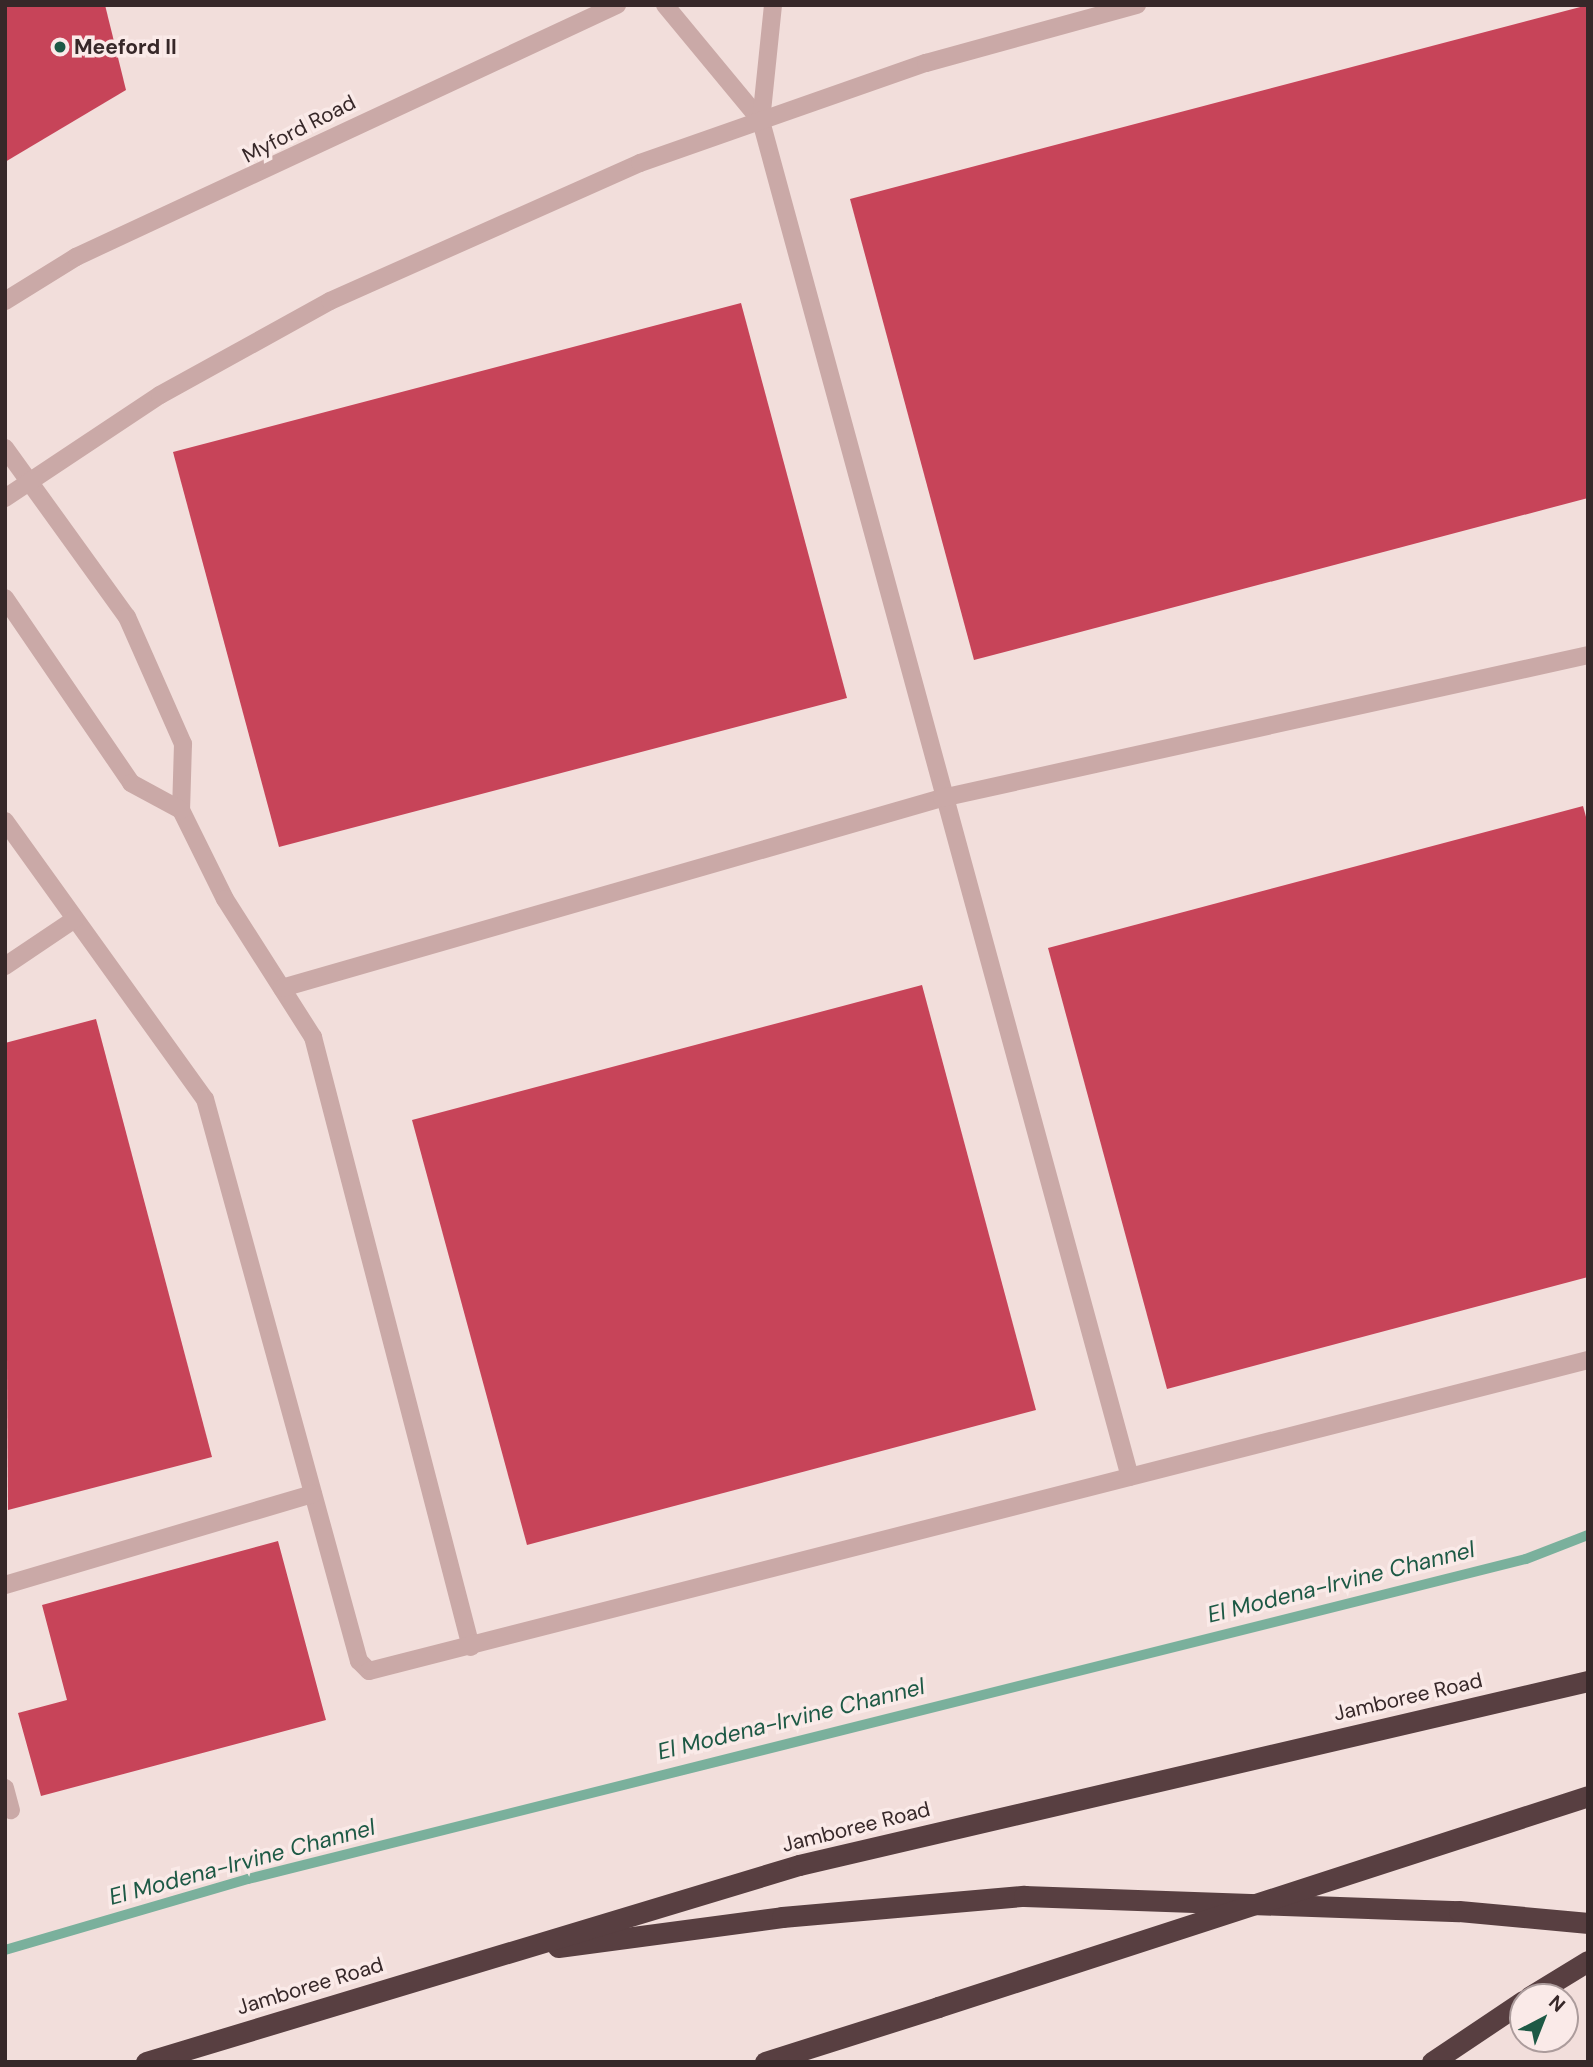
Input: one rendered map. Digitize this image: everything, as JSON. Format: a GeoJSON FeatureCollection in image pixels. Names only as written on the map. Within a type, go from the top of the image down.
{"type":"FeatureCollection","features":[{"type":"Feature","properties":{"kind":"highway","name":"Jamboree Road"},"geometry":{"type":"LineString","coordinates":[[146,2062],[490,1956],[799,1865],[1588,1681]]}},
{"type":"Feature","properties":{"kind":"highway"},"geometry":{"type":"LineString","coordinates":[[765,2062],[1588,1796]]}},
{"type":"Feature","properties":{"kind":"highway"},"geometry":{"type":"LineString","coordinates":[[490,1956],[782,1917],[1024,1896],[1459,1911],[1588,1923]]}},
{"type":"Feature","properties":{"kind":"highway"},"geometry":{"type":"LineString","coordinates":[[1552,1983],[1588,1961]]}},
{"type":"Feature","properties":{"kind":"highway"},"geometry":{"type":"LineString","coordinates":[[1432,2062],[1509,2010]]}},
{"type":"Feature","properties":{"kind":"street","name":"Myford Road"},"geometry":{"type":"LineString","coordinates":[[5,301],[76,257],[617,5]]}},
{"type":"Feature","properties":{"kind":"street"},"geometry":{"type":"LineString","coordinates":[[665,5],[761,121]]}},
{"type":"Feature","properties":{"kind":"street"},"geometry":{"type":"LineString","coordinates":[[773,5],[761,121],[942,798],[1129,1477]]}},
{"type":"Feature","properties":{"kind":"street"},"geometry":{"type":"LineString","coordinates":[[5,498],[160,395],[330,301],[640,163],[926,64],[1136,5]]}},
{"type":"Feature","properties":{"kind":"street"},"geometry":{"type":"LineString","coordinates":[[5,448],[127,617],[183,744],[180,810],[225,899],[313,1037],[471,1647]]}},
{"type":"Feature","properties":{"kind":"street"},"geometry":{"type":"LineString","coordinates":[[5,598],[131,783],[180,810]]}},
{"type":"Feature","properties":{"kind":"street"},"geometry":{"type":"LineString","coordinates":[[282,988],[942,798],[1588,654]]}},
{"type":"Feature","properties":{"kind":"street"},"geometry":{"type":"LineString","coordinates":[[5,821],[205,1099],[313,1494],[364,1666],[379,1671],[1588,1360]]}},
{"type":"Feature","properties":{"kind":"street"},"geometry":{"type":"LineString","coordinates":[[5,966],[75,919]]}},
{"type":"Feature","properties":{"kind":"street"},"geometry":{"type":"LineString","coordinates":[[5,1585],[313,1494]]}},
{"type":"Feature","properties":{"kind":"street"},"geometry":{"type":"LineString","coordinates":[[5,1788],[11,1810]]}},
{"type":"Feature","properties":{"kind":"building","name":"Meeford II"},"geometry":{"type":"Polygon","coordinates":[[[5,5],[105,5],[126,90],[5,162],[5,5]]]}},
{"type":"Feature","properties":{"kind":"building"},"geometry":{"type":"Polygon","coordinates":[[[1588,5],[1588,498],[974,660],[850,199],[1588,5]]]}},
{"type":"Feature","properties":{"kind":"building"},"geometry":{"type":"Polygon","coordinates":[[[741,303],[847,698],[279,847],[173,452],[741,303]]]}},
{"type":"Feature","properties":{"kind":"building"},"geometry":{"type":"Polygon","coordinates":[[[1583,806],[1588,824],[1588,1277],[1167,1389],[1048,948],[1583,806]]]}},
{"type":"Feature","properties":{"kind":"building"},"geometry":{"type":"Polygon","coordinates":[[[922,985],[1036,1410],[527,1545],[412,1120],[922,985]]]}},
{"type":"Feature","properties":{"kind":"building"},"geometry":{"type":"Polygon","coordinates":[[[96,1019],[212,1457],[8,1510],[5,1043],[96,1019]]]}},
{"type":"Feature","properties":{"kind":"building"},"geometry":{"type":"Polygon","coordinates":[[[278,1541],[326,1720],[41,1796],[18,1713],[67,1700],[42,1605],[278,1541]]]}},
{"type":"Feature","properties":{"kind":"waterway","name":"El Modena-Irvine Channel"},"geometry":{"type":"LineString","coordinates":[[5,1950],[248,1879],[1526,1559],[1588,1535]]}},
{"type":"Feature","properties":{"kind":"place","name":"Meeford II"},"geometry":{"type":"Point","coordinates":[60,47]}}]}
